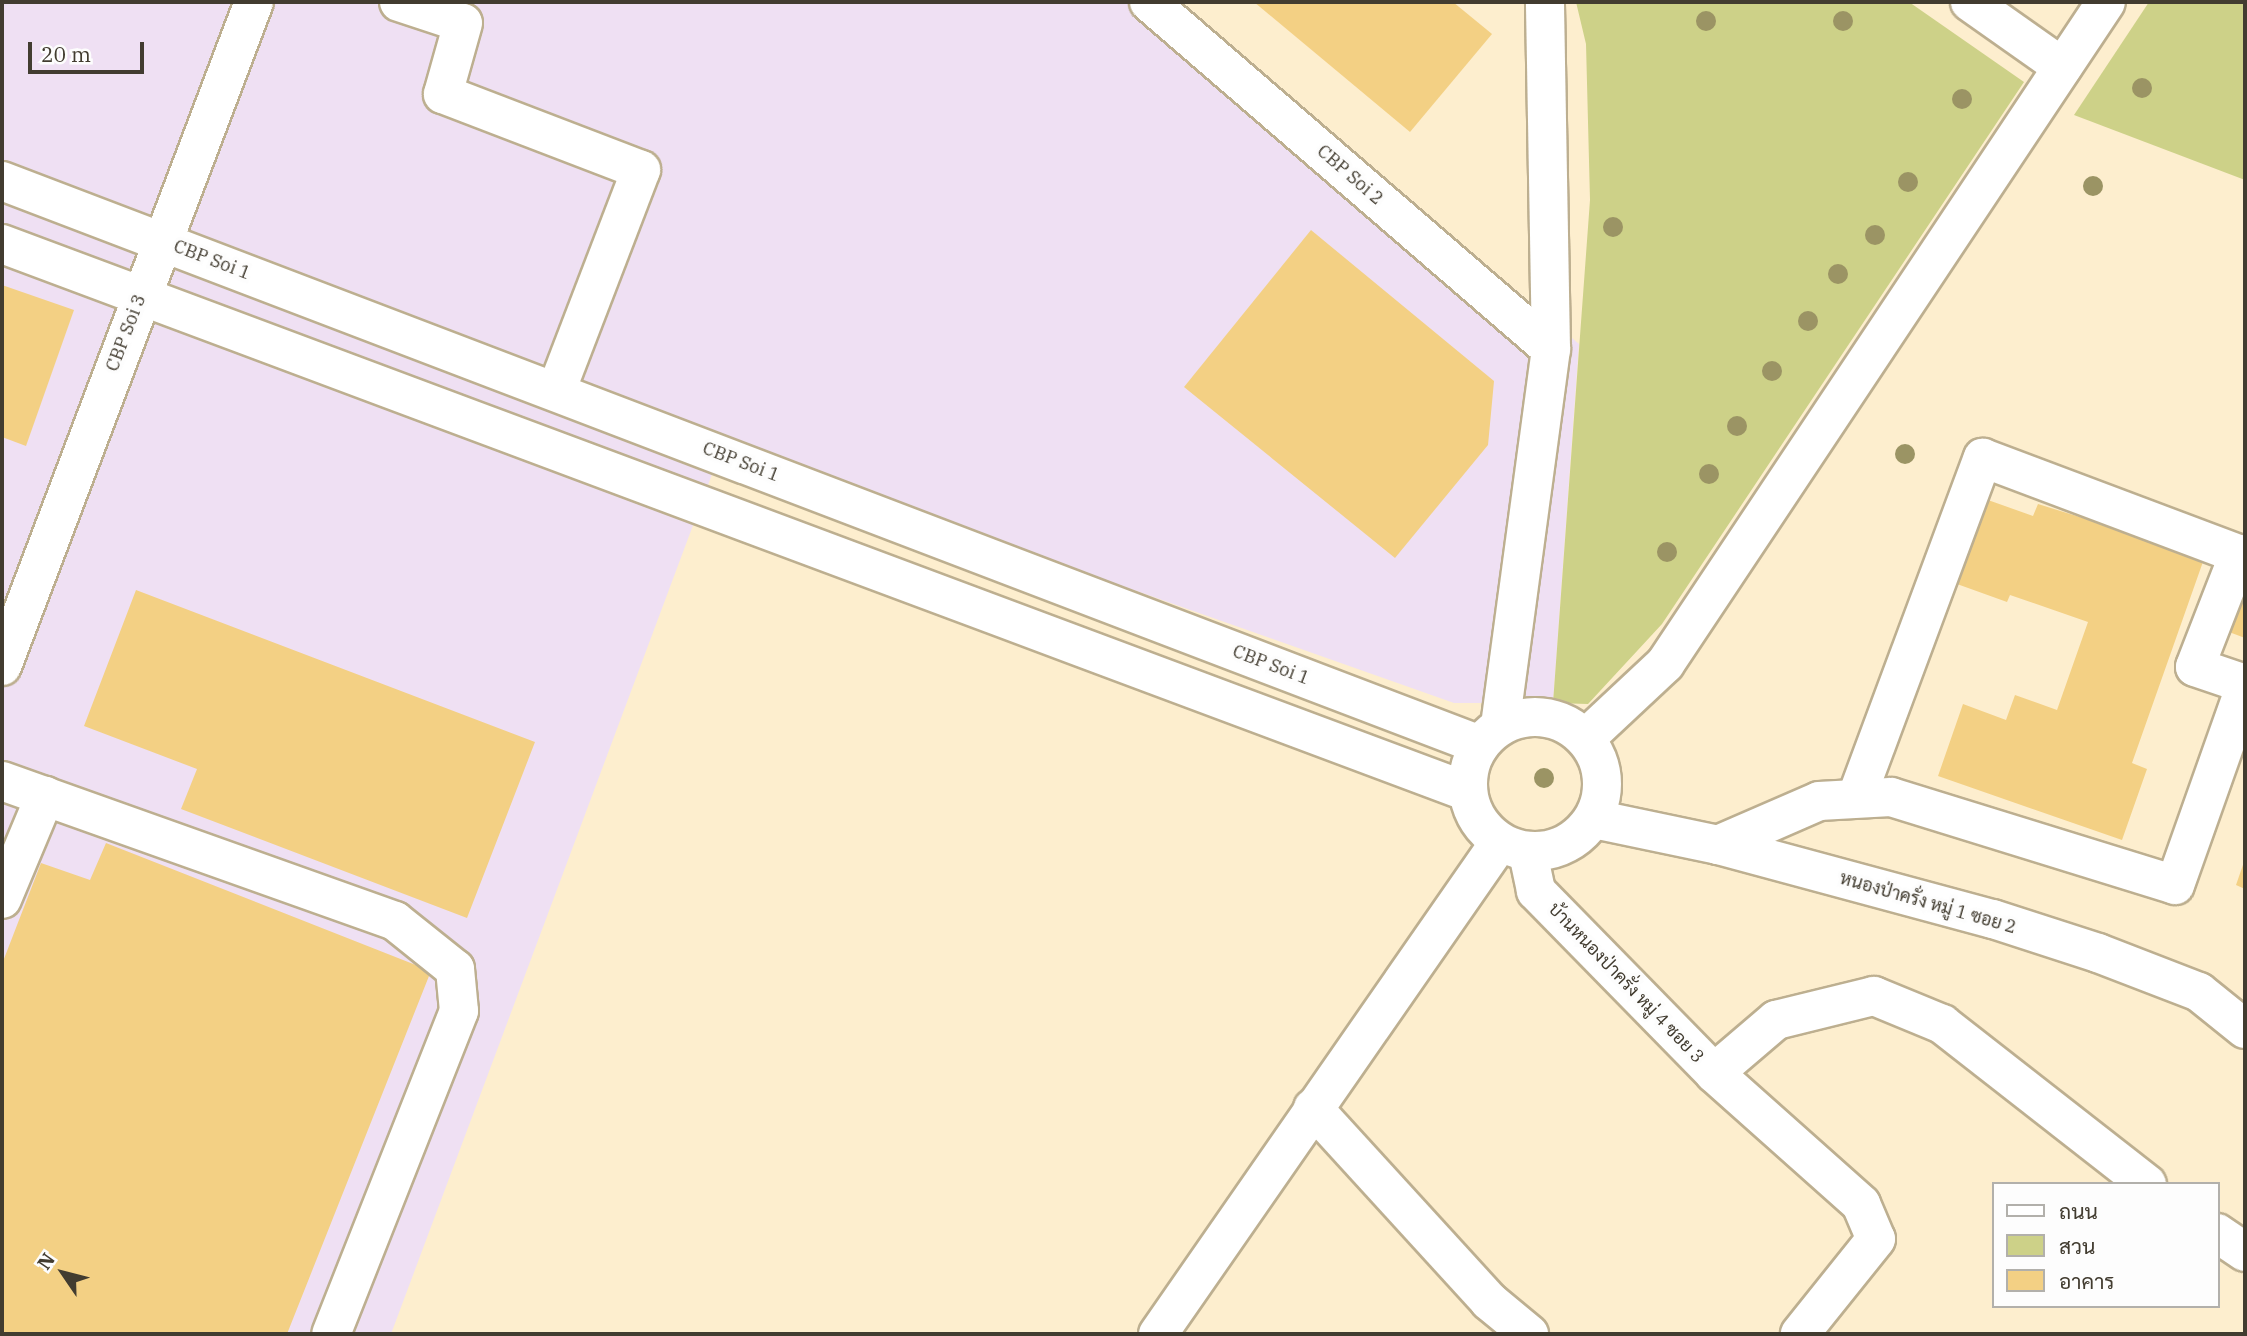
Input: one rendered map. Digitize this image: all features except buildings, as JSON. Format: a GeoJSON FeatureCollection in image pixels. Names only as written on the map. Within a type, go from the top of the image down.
{"type":"FeatureCollection","features":[{"type":"Feature","properties":{"kind":"street","name":"CBP Soi 3"},"geometry":{"type":"LineString","coordinates":[[2,666],[161,240],[254,2]]}},
{"type":"Feature","properties":{"kind":"street"},"geometry":{"type":"LineString","coordinates":[[399,2],[463,23],[443,94],[641,170],[556,391]]}},
{"type":"Feature","properties":{"kind":"street","name":"CBP Soi 2"},"geometry":{"type":"LineString","coordinates":[[1149,2],[1551,349]]}},
{"type":"Feature","properties":{"kind":"street"},"geometry":{"type":"LineString","coordinates":[[1490,736],[1536,716],[1565,723],[1586,738],[1596,753],[1604,783],[1594,818],[1570,844],[1513,848],[1478,822],[1466,791],[1490,736],[1551,349],[1545,2]]}},
{"type":"Feature","properties":{"kind":"street"},"geometry":{"type":"LineString","coordinates":[[1970,2],[2062,67]]}},
{"type":"Feature","properties":{"kind":"street"},"geometry":{"type":"LineString","coordinates":[[1586,738],[1665,664],[2106,2]]}},
{"type":"Feature","properties":{"kind":"street","name":"CBP Soi 1"},"geometry":{"type":"LineString","coordinates":[[2,181],[964,548],[1490,736]]}},
{"type":"Feature","properties":{"kind":"street"},"geometry":{"type":"LineString","coordinates":[[2,244],[1466,791]]}},
{"type":"Feature","properties":{"kind":"street"},"geometry":{"type":"LineString","coordinates":[[1718,845],[1819,801],[1857,796],[1891,797],[2175,885],[2245,686],[2195,667],[2239,554],[1983,458],[1857,796]]}},
{"type":"Feature","properties":{"kind":"street"},"geometry":{"type":"LineString","coordinates":[[948,598],[964,548]]}},
{"type":"Feature","properties":{"kind":"street"},"geometry":{"type":"LineString","coordinates":[[2,780],[396,921],[455,969],[459,1011],[331,1334]]}},
{"type":"Feature","properties":{"kind":"street"},"geometry":{"type":"LineString","coordinates":[[2,899],[45,796]]}},
{"type":"Feature","properties":{"kind":"street","name":"หนองป่าครั่ง หมู่ 1 ซอย 2"},"geometry":{"type":"LineString","coordinates":[[1594,818],[1718,845],[1993,919],[2098,953],[2199,992],[2245,1029]]}},
{"type":"Feature","properties":{"kind":"street"},"geometry":{"type":"LineString","coordinates":[[1158,1334],[1313,1108],[1513,848]]}},
{"type":"Feature","properties":{"kind":"street","name":"บ้านหนองป่าครั่ง หมู่ 4 ซอย 3"},"geometry":{"type":"LineString","coordinates":[[1513,848],[1536,891],[1714,1073],[1861,1204],[1876,1239],[1800,1334]]}},
{"type":"Feature","properties":{"kind":"street"},"geometry":{"type":"LineString","coordinates":[[1714,1073],[1776,1020],[1874,996],[1942,1024],[2144,1182]]}},
{"type":"Feature","properties":{"kind":"street"},"geometry":{"type":"LineString","coordinates":[[1313,1108],[1489,1301],[1529,1334]]}},
{"type":"Feature","properties":{"kind":"street"},"geometry":{"type":"LineString","coordinates":[[2219,1234],[2245,1252]]}},
{"type":"Feature","properties":{"kind":"shaded area"},"geometry":{"type":"Polygon","coordinates":[[[2,2],[1178,2],[1579,344],[1553,703],[1454,703],[723,445],[391,1334],[2,1334],[2,2]]]}},
{"type":"Feature","properties":{"kind":"green space"},"geometry":{"type":"Polygon","coordinates":[[[1576,2],[1909,2],[2024,82],[1662,624],[1588,704],[1553,703],[1590,200],[1586,44],[1576,2]]]}},
{"type":"Feature","properties":{"kind":"green space"},"geometry":{"type":"Polygon","coordinates":[[[2149,2],[2245,2],[2245,180],[2074,115],[2149,2]]]}}]}
